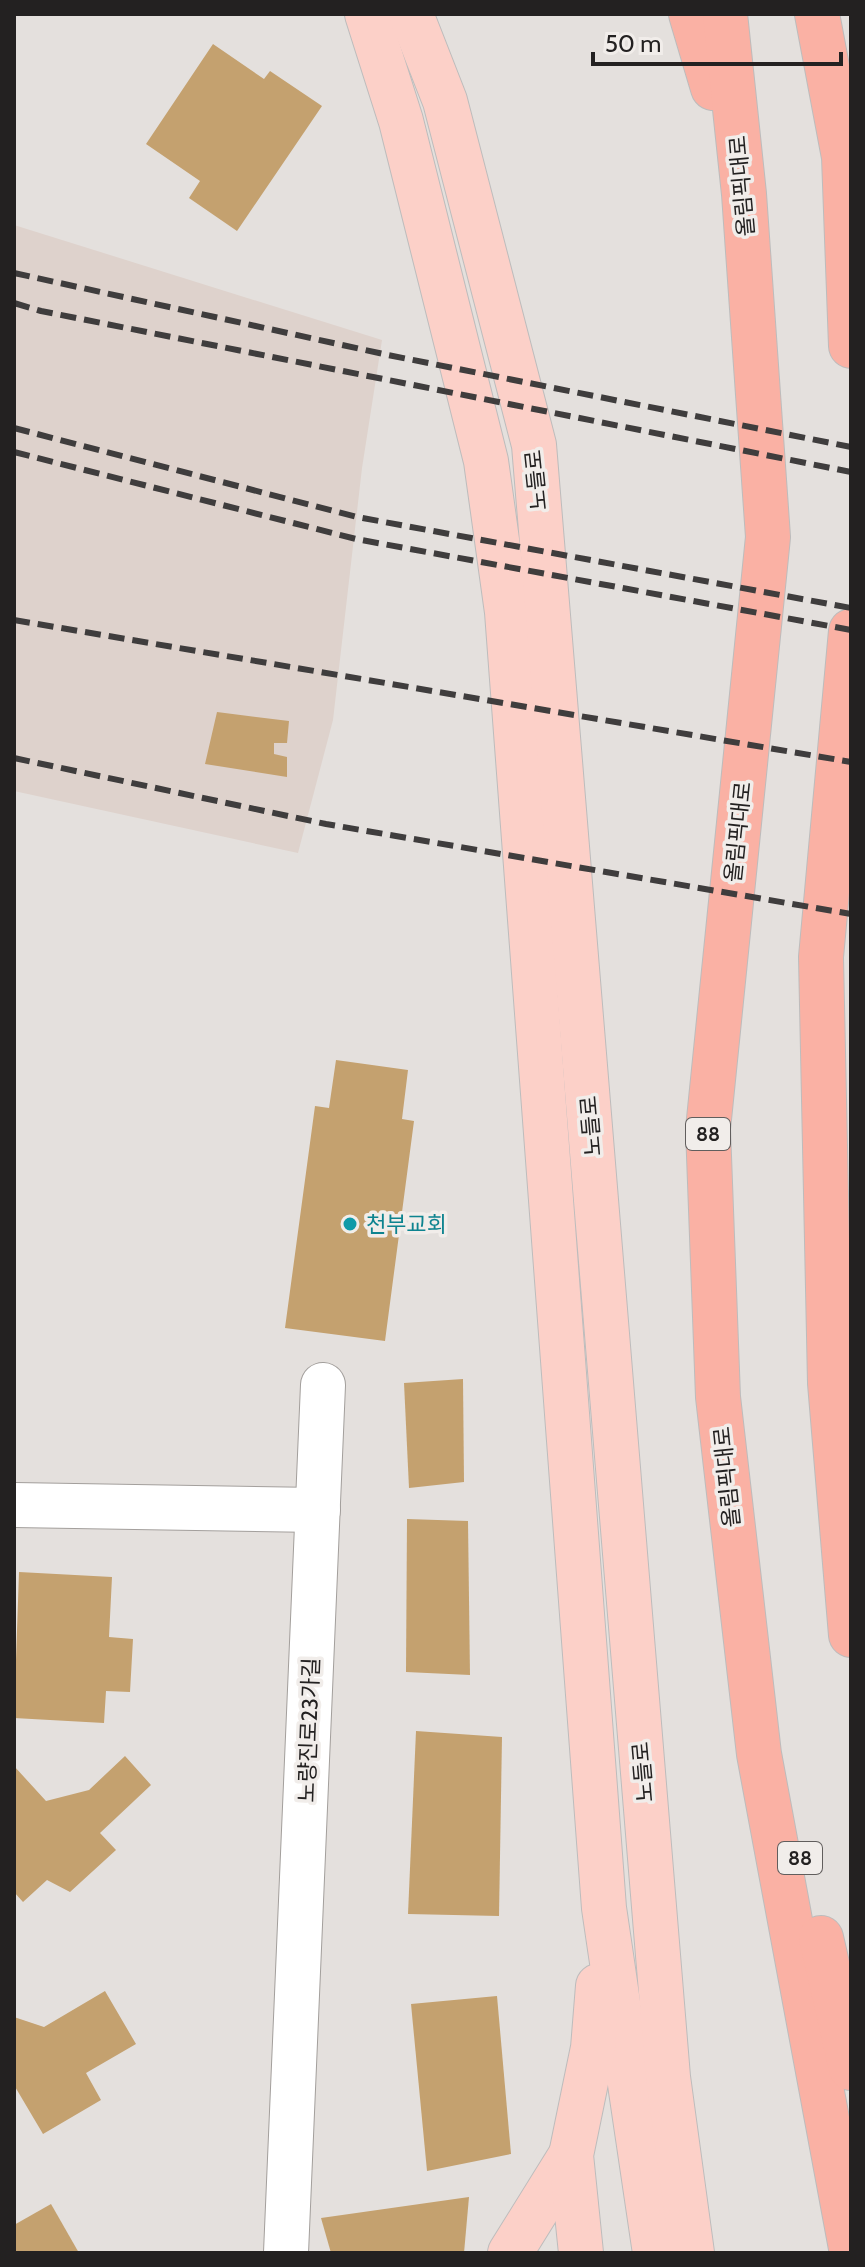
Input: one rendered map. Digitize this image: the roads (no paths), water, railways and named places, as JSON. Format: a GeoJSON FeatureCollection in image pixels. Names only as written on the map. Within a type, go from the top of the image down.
{"type":"FeatureCollection","features":[{"type":"Feature","properties":{"kind":"highway"},"geometry":{"type":"LineString","coordinates":[[691,14],[744,194]]}},
{"type":"Feature","properties":{"kind":"highway","name":"올림픽대로"},"geometry":{"type":"LineString","coordinates":[[725,14],[744,194],[768,537],[708,1129],[718,1397],[759,1754],[851,2248]]}},
{"type":"Feature","properties":{"kind":"highway"},"geometry":{"type":"LineString","coordinates":[[817,14],[844,157],[851,346]]}},
{"type":"Feature","properties":{"kind":"highway"},"geometry":{"type":"LineString","coordinates":[[851,631],[821,957],[830,1383],[851,1635]]}},
{"type":"Feature","properties":{"kind":"highway","name":"올림픽대로"},"geometry":{"type":"LineString","coordinates":[[746,1649],[851,2068]]}},
{"type":"Feature","properties":{"kind":"main road"},"geometry":{"type":"LineString","coordinates":[[346,14],[401,121]]}},
{"type":"Feature","properties":{"kind":"main road","name":"노들로"},"geometry":{"type":"LineString","coordinates":[[367,14],[401,121],[486,461],[507,612],[604,1908],[655,2253]]}},
{"type":"Feature","properties":{"kind":"main road","name":"노들로"},"geometry":{"type":"LineString","coordinates":[[411,14],[445,101],[534,445],[668,2077],[692,2253]]}},
{"type":"Feature","properties":{"kind":"main road"},"geometry":{"type":"LineString","coordinates":[[425,14],[445,101]]}},
{"type":"Feature","properties":{"kind":"main road"},"geometry":{"type":"LineString","coordinates":[[581,2253],[571,2155],[593,2048],[604,1908]]}},
{"type":"Feature","properties":{"kind":"main road"},"geometry":{"type":"LineString","coordinates":[[668,2077],[699,2253]]}},
{"type":"Feature","properties":{"kind":"main road"},"geometry":{"type":"LineString","coordinates":[[510,2253],[571,2155]]}},
{"type":"Feature","properties":{"kind":"street","name":"노량진로23가길"},"geometry":{"type":"LineString","coordinates":[[286,2253],[323,1385]]}},
{"type":"Feature","properties":{"kind":"street"},"geometry":{"type":"LineString","coordinates":[[14,1505],[318,1510]]}},
{"type":"Feature","properties":{"kind":"railway"},"geometry":{"type":"LineString","coordinates":[[14,273],[388,355],[851,447]]}},
{"type":"Feature","properties":{"kind":"railway"},"geometry":{"type":"LineString","coordinates":[[14,303],[41,311],[851,472]]}},
{"type":"Feature","properties":{"kind":"railway"},"geometry":{"type":"LineString","coordinates":[[14,428],[357,517],[851,608]]}},
{"type":"Feature","properties":{"kind":"railway"},"geometry":{"type":"LineString","coordinates":[[14,452],[356,539],[851,630]]}},
{"type":"Feature","properties":{"kind":"railway"},"geometry":{"type":"LineString","coordinates":[[14,620],[851,762]]}},
{"type":"Feature","properties":{"kind":"railway"},"geometry":{"type":"LineString","coordinates":[[14,758],[326,824],[851,914]]}},
{"type":"Feature","properties":{"kind":"place","name":"천부교회"},"geometry":{"type":"Point","coordinates":[350,1224]}}]}
